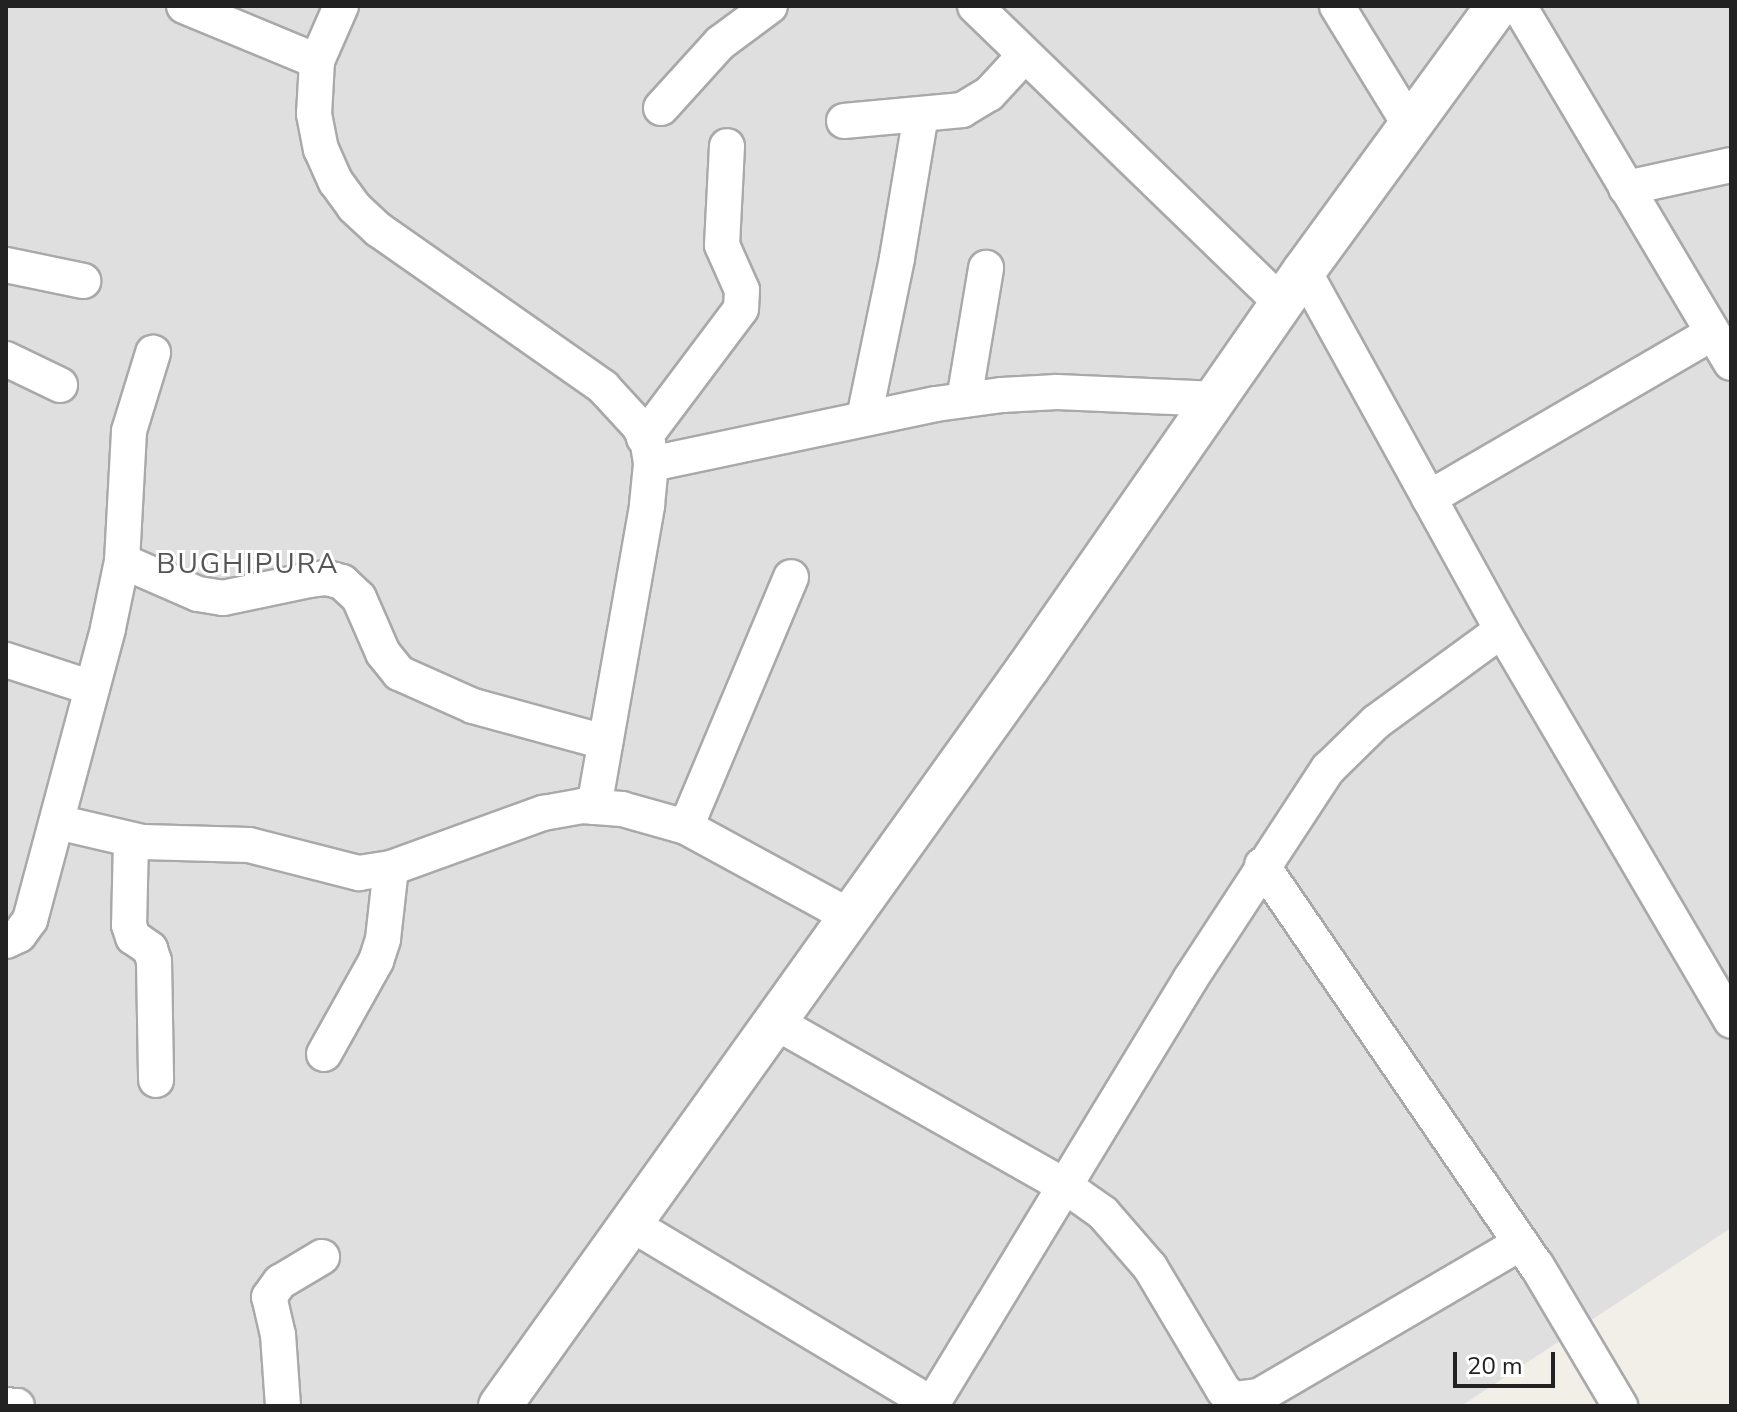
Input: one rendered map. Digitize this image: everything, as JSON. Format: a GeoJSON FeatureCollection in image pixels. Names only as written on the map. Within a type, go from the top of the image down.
{"type":"FeatureCollection","features":[{"type":"Feature","properties":{"kind":"street"},"geometry":{"type":"LineString","coordinates":[[184,6],[317,61]]}},
{"type":"Feature","properties":{"kind":"street"},"geometry":{"type":"LineString","coordinates":[[341,6],[317,61],[314,114],[321,149],[336,182],[354,207],[412,255],[603,387],[627,411],[648,451]]}},
{"type":"Feature","properties":{"kind":"street"},"geometry":{"type":"LineString","coordinates":[[661,108],[720,43],[770,6]]}},
{"type":"Feature","properties":{"kind":"street"},"geometry":{"type":"LineString","coordinates":[[975,6],[1025,55],[1293,287],[1429,498],[1502,630],[1731,1021]]}},
{"type":"Feature","properties":{"kind":"street"},"geometry":{"type":"LineString","coordinates":[[1337,6],[1410,125]]}},
{"type":"Feature","properties":{"kind":"street"},"geometry":{"type":"LineString","coordinates":[[500,1406],[851,917],[1218,399],[1293,287],[1497,6]]}},
{"type":"Feature","properties":{"kind":"street"},"geometry":{"type":"LineString","coordinates":[[1519,6],[1731,363]]}},
{"type":"Feature","properties":{"kind":"street"},"geometry":{"type":"LineString","coordinates":[[844,121],[962,110],[978,103],[1025,55]]}},
{"type":"Feature","properties":{"kind":"street"},"geometry":{"type":"LineString","coordinates":[[864,418],[897,258],[921,115]]}},
{"type":"Feature","properties":{"kind":"street"},"geometry":{"type":"LineString","coordinates":[[594,807],[648,451],[741,309],[742,290],[722,245],[727,146]]}},
{"type":"Feature","properties":{"kind":"street"},"geometry":{"type":"LineString","coordinates":[[1626,188],[1731,165]]}},
{"type":"Feature","properties":{"kind":"street"},"geometry":{"type":"LineString","coordinates":[[6,265],[83,281]]}},
{"type":"Feature","properties":{"kind":"street"},"geometry":{"type":"LineString","coordinates":[[964,400],[986,268]]}},
{"type":"Feature","properties":{"kind":"street"},"geometry":{"type":"LineString","coordinates":[[1429,498],[1713,333]]}},
{"type":"Feature","properties":{"kind":"street"},"geometry":{"type":"LineString","coordinates":[[6,941],[26,929],[30,920],[92,688],[122,561],[129,431],[153,353]]}},
{"type":"Feature","properties":{"kind":"street"},"geometry":{"type":"LineString","coordinates":[[6,359],[60,385]]}},
{"type":"Feature","properties":{"kind":"street"},"geometry":{"type":"LineString","coordinates":[[648,451],[964,400],[1057,392],[1218,399]]}},
{"type":"Feature","properties":{"kind":"street"},"geometry":{"type":"LineString","coordinates":[[122,561],[198,594],[223,598],[310,580],[327,578],[342,582],[359,598],[383,653],[399,673],[473,706],[605,742]]}},
{"type":"Feature","properties":{"kind":"street"},"geometry":{"type":"LineString","coordinates":[[686,827],[791,577]]}},
{"type":"Feature","properties":{"kind":"street"},"geometry":{"type":"LineString","coordinates":[[631,1224],[931,1405],[1262,865],[1328,769],[1354,742],[1502,630]]}},
{"type":"Feature","properties":{"kind":"street"},"geometry":{"type":"LineString","coordinates":[[6,660],[92,688]]}},
{"type":"Feature","properties":{"kind":"street"},"geometry":{"type":"LineString","coordinates":[[57,822],[131,840],[249,845],[359,873],[391,868],[543,813],[594,807],[644,813],[686,827],[851,917]]}},
{"type":"Feature","properties":{"kind":"street"},"geometry":{"type":"LineString","coordinates":[[131,840],[129,925],[133,937],[150,949],[154,961],[156,1080]]}},
{"type":"Feature","properties":{"kind":"street"},"geometry":{"type":"LineString","coordinates":[[1262,865],[1521,1243],[1620,1406]]}},
{"type":"Feature","properties":{"kind":"street"},"geometry":{"type":"LineString","coordinates":[[324,1054],[376,961],[383,939],[391,868]]}},
{"type":"Feature","properties":{"kind":"street"},"geometry":{"type":"LineString","coordinates":[[775,1022],[1065,1186],[1103,1213],[1128,1238],[1150,1267],[1224,1391],[1234,1399],[1259,1396],[1521,1243]]}},
{"type":"Feature","properties":{"kind":"street"},"geometry":{"type":"LineString","coordinates":[[283,1406],[278,1335],[269,1297],[280,1282],[322,1257]]}},
{"type":"Feature","properties":{"kind":"street"},"geometry":{"type":"LineString","coordinates":[[6,1405],[17,1406]]}},
{"type":"Feature","properties":{"kind":"shaded area"},"geometry":{"type":"Polygon","coordinates":[[[6,6],[1731,6],[1731,1228],[1461,1406],[6,1406],[6,6]]]}},
{"type":"Feature","properties":{"kind":"district","name":"BUGHIPURA"},"geometry":{"type":"Point","coordinates":[248,564]}}]}
